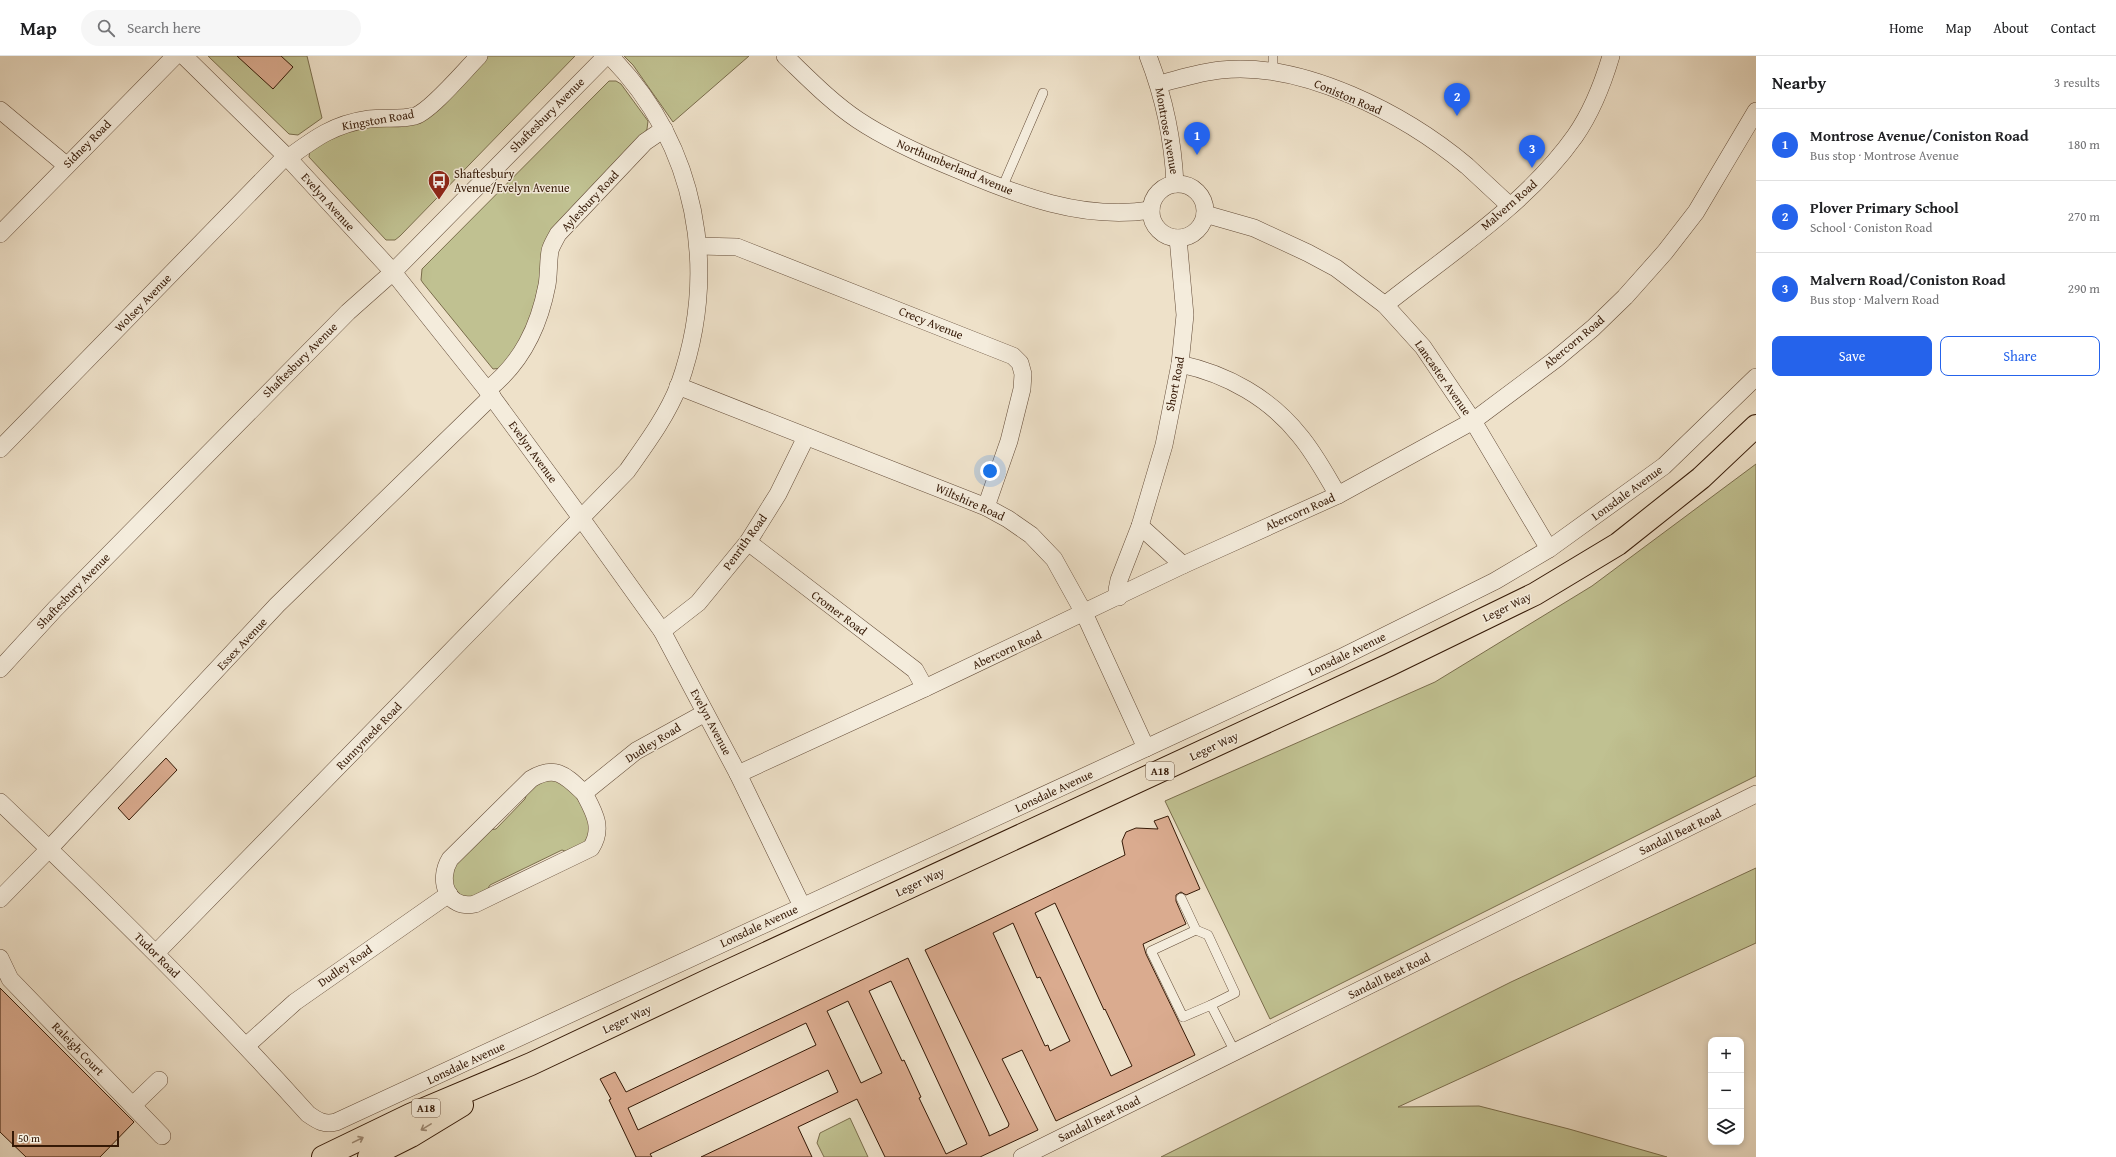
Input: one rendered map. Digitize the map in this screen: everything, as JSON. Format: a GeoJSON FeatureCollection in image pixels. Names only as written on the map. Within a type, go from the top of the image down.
{"type":"FeatureCollection","features":[{"type":"Feature","properties":{"kind":"highway","name":"Leger Way"},"geometry":{"type":"LineString","coordinates":[[322,1157],[410,1115],[531,1064],[1381,668],[1535,594],[1618,544],[1701,478],[1756,426]]}},
{"type":"Feature","properties":{"kind":"highway","name":"Leger Way"},"geometry":{"type":"LineString","coordinates":[[369,1157],[411,1136],[531,1064]]}},
{"type":"Feature","properties":{"kind":"street","name":"Sidney Road"},"geometry":{"type":"LineString","coordinates":[[0,234],[66,165],[176,56]]}},
{"type":"Feature","properties":{"kind":"street","name":"Evelyn Avenue"},"geometry":{"type":"LineString","coordinates":[[184,56],[287,157],[392,272],[490,393],[581,518],[662,631],[738,774],[802,906]]}},
{"type":"Feature","properties":{"kind":"street","name":"Kingston Road"},"geometry":{"type":"LineString","coordinates":[[287,157],[320,135],[351,123],[370,119],[415,116],[426,110],[479,56]]}},
{"type":"Feature","properties":{"kind":"street","name":"Shaftesbury Avenue"},"geometry":{"type":"LineString","coordinates":[[0,669],[55,609],[337,323],[392,272],[606,56]]}},
{"type":"Feature","properties":{"kind":"street","name":"Runnymede Road"},"geometry":{"type":"LineString","coordinates":[[156,953],[627,471],[651,437],[678,386],[690,348],[697,311],[699,246],[684,176],[664,129],[636,85],[610,56]]}},
{"type":"Feature","properties":{"kind":"street","name":"Northumberland Avenue"},"geometry":{"type":"LineString","coordinates":[[785,56],[821,90],[857,119],[881,134],[920,154],[1002,188],[1076,210],[1104,212],[1138,212],[1151,210]]}},
{"type":"Feature","properties":{"kind":"street","name":"Montrose Avenue"},"geometry":{"type":"LineString","coordinates":[[1148,56],[1159,84],[1167,121],[1175,184]]}},
{"type":"Feature","properties":{"kind":"street","name":"Malvern Road"},"geometry":{"type":"LineString","coordinates":[[1384,305],[1509,205],[1542,176],[1575,136],[1591,106],[1611,56]]}},
{"type":"Feature","properties":{"kind":"street","name":"Coniston Road"},"geometry":{"type":"LineString","coordinates":[[1159,84],[1220,70],[1273,64],[1298,77],[1344,93],[1387,113],[1426,136],[1466,166],[1509,205]]}},
{"type":"Feature","properties":{"kind":"street"},"geometry":{"type":"LineString","coordinates":[[0,110],[66,165]]}},
{"type":"Feature","properties":{"kind":"street","name":"Abercorn Road"},"geometry":{"type":"LineString","coordinates":[[738,774],[1338,495],[1473,421],[1562,354],[1593,328],[1625,297],[1665,252],[1696,212],[1756,111]]}},
{"type":"Feature","properties":{"kind":"street","name":"Aylesbury Road"},"geometry":{"type":"LineString","coordinates":[[490,393],[517,360],[535,329],[548,283],[550,250],[558,234],[645,142],[664,129]]}},
{"type":"Feature","properties":{"kind":"street","name":"Wolsey Avenue"},"geometry":{"type":"LineString","coordinates":[[0,449],[287,157]]}},
{"type":"Feature","properties":{"kind":"street"},"geometry":{"type":"LineString","coordinates":[[1175,184],[1185,185],[1198,192],[1204,204],[1205,214],[1202,223],[1197,230],[1184,237],[1178,238],[1169,236],[1159,230],[1154,222],[1151,210],[1153,201],[1160,191],[1175,184]]}},
{"type":"Feature","properties":{"kind":"street","name":"Lancaster Avenue"},"geometry":{"type":"LineString","coordinates":[[1205,214],[1254,228],[1308,252],[1336,268],[1384,305],[1423,347],[1473,421],[1549,549]]}},
{"type":"Feature","properties":{"kind":"street","name":"Short Road"},"geometry":{"type":"LineString","coordinates":[[1119,597],[1117,590],[1119,580],[1140,526],[1164,445],[1180,364],[1185,315],[1178,238]]}},
{"type":"Feature","properties":{"kind":"street","name":"Crecy Avenue"},"geometry":{"type":"LineString","coordinates":[[699,246],[737,247],[1013,356],[1020,363],[1022,389],[1009,441],[986,507]]}},
{"type":"Feature","properties":{"kind":"street"},"geometry":{"type":"LineString","coordinates":[[1180,364],[1217,374],[1242,386],[1282,416],[1311,450],[1338,495]]}},
{"type":"Feature","properties":{"kind":"street","name":"Lonsdale Avenue"},"geometry":{"type":"LineString","coordinates":[[308,1114],[326,1124],[336,1122],[1340,658],[1495,582],[1549,549],[1664,466],[1756,377]]}},
{"type":"Feature","properties":{"kind":"street","name":"Wiltshire Road"},"geometry":{"type":"LineString","coordinates":[[678,386],[986,507],[1008,519],[1044,547],[1054,559],[1084,613],[1146,748]]}},
{"type":"Feature","properties":{"kind":"street","name":"Essex Avenue"},"geometry":{"type":"LineString","coordinates":[[0,899],[49,849],[277,605],[490,393]]}},
{"type":"Feature","properties":{"kind":"street","name":"Penrith Road"},"geometry":{"type":"LineString","coordinates":[[662,631],[698,603],[748,542],[778,494],[806,437]]}},
{"type":"Feature","properties":{"kind":"street"},"geometry":{"type":"LineString","coordinates":[[1140,526],[1183,566]]}},
{"type":"Feature","properties":{"kind":"street","name":"Cromer Road"},"geometry":{"type":"LineString","coordinates":[[748,542],[915,670],[925,688]]}},
{"type":"Feature","properties":{"kind":"street","name":"Dudley Road"},"geometry":{"type":"LineString","coordinates":[[584,793],[636,751],[706,712]]}},
{"type":"Feature","properties":{"kind":"street"},"geometry":{"type":"LineString","coordinates":[[557,772],[564,775],[584,793],[598,823],[598,834],[591,848],[475,904],[467,906],[461,904],[449,894],[445,888],[443,875],[450,859],[531,779],[540,773],[557,772]]}},
{"type":"Feature","properties":{"kind":"street","name":"Sandall Beat Road"},"geometry":{"type":"LineString","coordinates":[[1022,1157],[1756,794]]}},
{"type":"Feature","properties":{"kind":"street","name":"Tudor Road"},"geometry":{"type":"LineString","coordinates":[[0,802],[156,953],[246,1046],[308,1114]]}},
{"type":"Feature","properties":{"kind":"street","name":"Dudley Road"},"geometry":{"type":"LineString","coordinates":[[246,1046],[295,1002],[449,894]]}},
{"type":"Feature","properties":{"kind":"street","name":"Raleigh Court"},"geometry":{"type":"LineString","coordinates":[[0,958],[10,979],[162,1136]]}},
{"type":"Feature","properties":{"kind":"street"},"geometry":{"type":"LineString","coordinates":[[133,1105],[159,1080]]}},
{"type":"Feature","properties":{"kind":"lane"},"geometry":{"type":"LineString","coordinates":[[1002,188],[1043,93]]}},
{"type":"Feature","properties":{"kind":"lane"},"geometry":{"type":"LineString","coordinates":[[1181,898],[1196,930],[1208,935],[1235,993],[1183,1017],[1151,951],[1196,930]]}},
{"type":"Feature","properties":{"kind":"lane"},"geometry":{"type":"LineString","coordinates":[[1211,1005],[1235,1052]]}},
{"type":"Feature","properties":{"kind":"green space"},"geometry":{"type":"Polygon","coordinates":[[[208,56],[307,56],[322,118],[298,135],[289,134],[208,56]]]}},
{"type":"Feature","properties":{"kind":"green space"},"geometry":{"type":"Polygon","coordinates":[[[485,56],[575,56],[400,236],[395,240],[386,240],[309,157],[310,150],[348,128],[409,121],[485,56]]]}},
{"type":"Feature","properties":{"kind":"green space"},"geometry":{"type":"Polygon","coordinates":[[[624,56],[749,56],[673,122],[633,65],[624,56]]]}},
{"type":"Feature","properties":{"kind":"green space"},"geometry":{"type":"Polygon","coordinates":[[[609,81],[616,81],[621,84],[648,121],[647,129],[642,137],[565,217],[540,279],[529,328],[503,368],[493,369],[423,283],[421,280],[422,269],[609,81]]]}},
{"type":"Feature","properties":{"kind":"green space"},"geometry":{"type":"Polygon","coordinates":[[[1756,464],[1756,776],[1270,1019],[1165,801],[1435,682],[1592,586],[1756,464]]]}},
{"type":"Feature","properties":{"kind":"green space"},"geometry":{"type":"Polygon","coordinates":[[[548,779],[561,782],[575,795],[592,825],[588,840],[570,853],[562,850],[490,885],[485,893],[468,898],[461,896],[450,882],[452,865],[488,830],[496,829],[525,799],[528,790],[548,779]]]}},
{"type":"Feature","properties":{"kind":"green space"},"geometry":{"type":"Polygon","coordinates":[[[1756,868],[1756,943],[1398,1107],[1479,1106],[1569,1129],[1667,1157],[1161,1157],[1511,982],[1756,868]]]}},
{"type":"Feature","properties":{"kind":"green space"},"geometry":{"type":"Polygon","coordinates":[[[850,1118],[868,1157],[824,1157],[817,1143],[820,1133],[850,1118]]]}},
{"type":"Feature","properties":{"kind":"building"},"geometry":{"type":"Polygon","coordinates":[[[237,56],[281,56],[293,67],[273,89],[237,56]]]}},
{"type":"Feature","properties":{"kind":"building"},"geometry":{"type":"Polygon","coordinates":[[[166,758],[177,770],[129,820],[118,808],[166,758]]]}},
{"type":"Feature","properties":{"kind":"building"},"geometry":{"type":"Polygon","coordinates":[[[1168,816],[1200,889],[1186,895],[1181,892],[1176,895],[1176,901],[1186,924],[1143,944],[1146,954],[1195,1055],[1056,1121],[1022,1050],[1002,1059],[1038,1130],[980,1157],[885,1157],[857,1099],[798,1127],[812,1157],[701,1157],[838,1092],[828,1070],[650,1154],[652,1157],[636,1157],[609,1100],[611,1099],[600,1079],[615,1072],[626,1092],[908,958],[989,1136],[1008,1127],[1009,1124],[925,950],[1125,855],[1122,841],[1126,832],[1136,828],[1158,829],[1154,821],[1168,816]],[[1055,903],[1035,913],[1111,1076],[1132,1066],[1105,1009],[1104,1010],[1055,903]],[[1013,923],[993,933],[1045,1046],[1048,1045],[1050,1051],[1070,1041],[1040,977],[1037,978],[1013,923]],[[891,981],[869,991],[902,1061],[904,1060],[921,1097],[919,1098],[946,1154],[967,1144],[891,981]],[[848,1001],[827,1011],[861,1083],[882,1073],[848,1001]],[[806,1023],[628,1108],[638,1130],[816,1045],[806,1023]]]}},
{"type":"Feature","properties":{"kind":"building"},"geometry":{"type":"Polygon","coordinates":[[[0,988],[134,1122],[100,1157],[26,1157],[0,1132],[0,988]]]}},
{"type":"Feature","properties":{"kind":"place","name":"Plover Primary School"},"geometry":{"type":"Point","coordinates":[1457,116]}},
{"type":"Feature","properties":{"kind":"place","name":"Montrose Avenue/Coniston Road"},"geometry":{"type":"Point","coordinates":[1197,155]}},
{"type":"Feature","properties":{"kind":"place","name":"Malvern Road/Coniston Road"},"geometry":{"type":"Point","coordinates":[1532,168]}},
{"type":"Feature","properties":{"kind":"place","name":"Shaftesbury Avenue/Evelyn Avenue"},"geometry":{"type":"Point","coordinates":[439,200]}}]}
